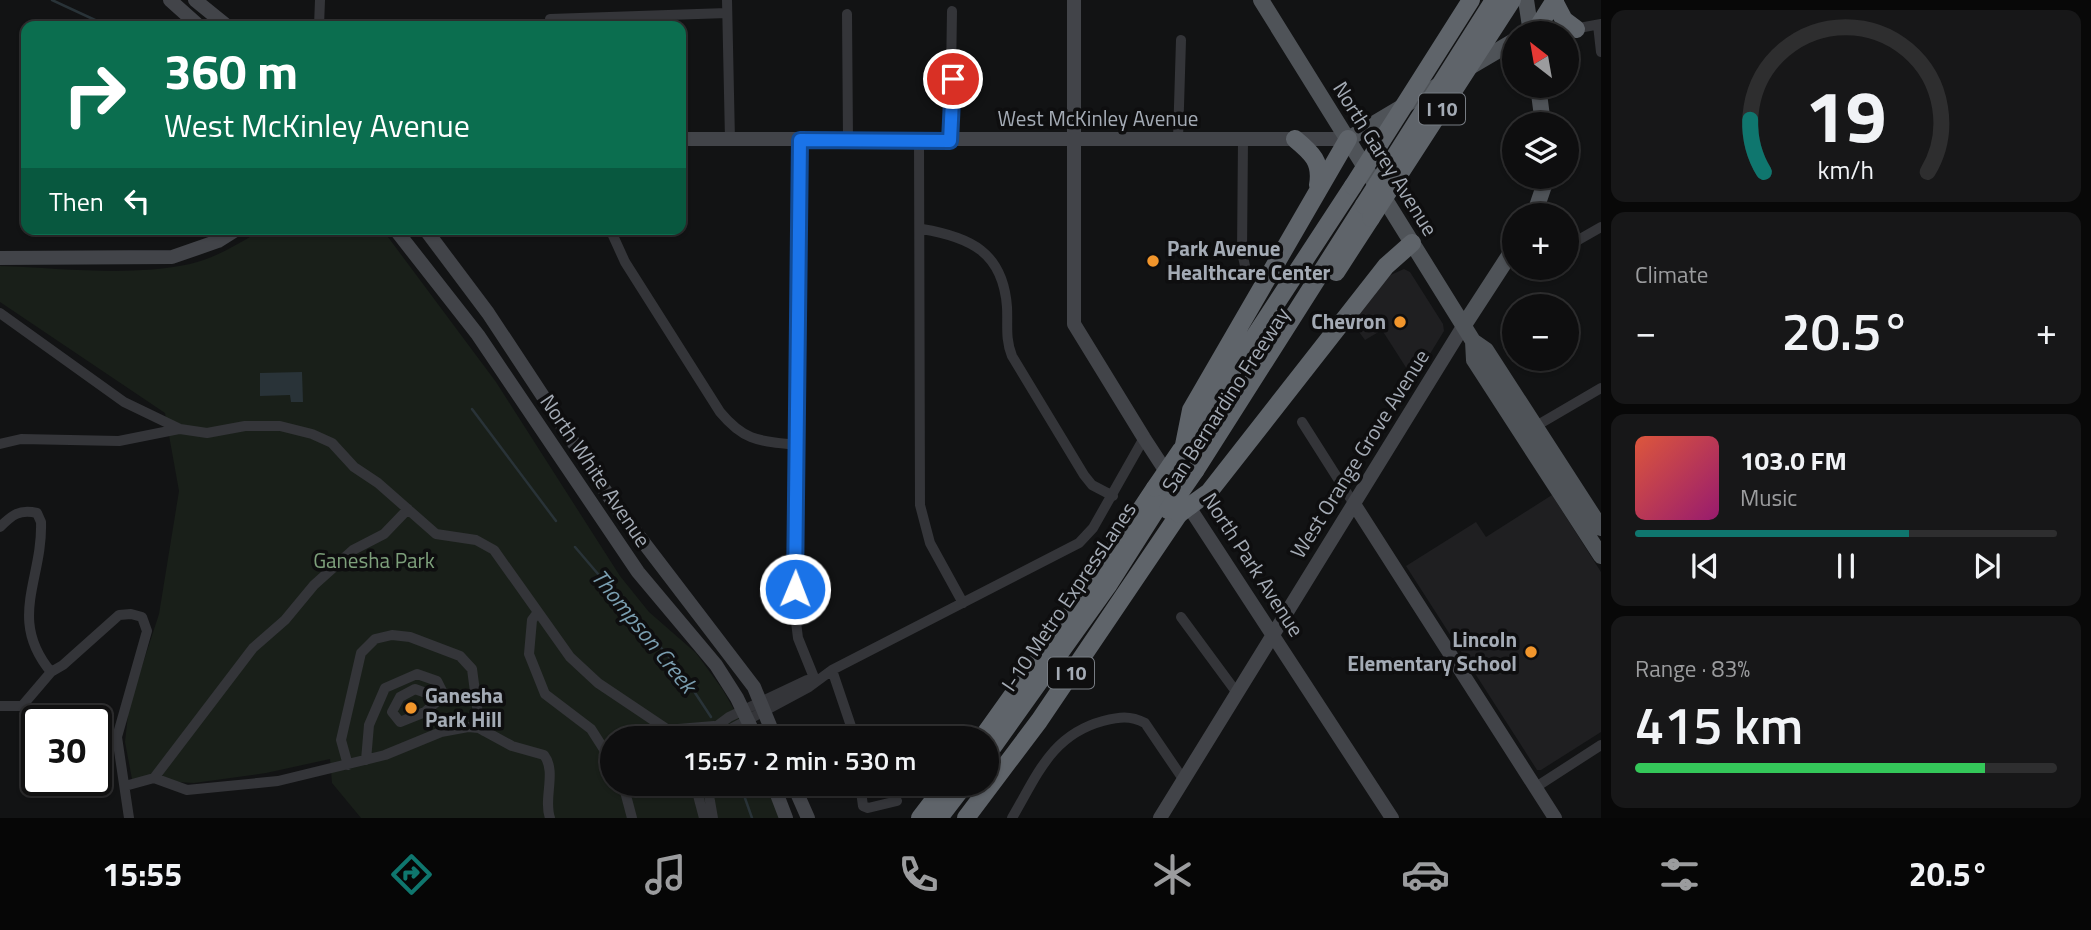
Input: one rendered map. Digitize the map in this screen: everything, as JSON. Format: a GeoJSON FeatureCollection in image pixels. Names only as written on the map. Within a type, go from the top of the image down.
{"type":"FeatureCollection","features":[{"type":"Feature","properties":{"kind":"highway","name":"I-10 Metro ExpressLanes"},"geometry":{"type":"LineString","coordinates":[[999,755],[1082,641],[1168,506],[1312,267],[1312,248],[1471,0]]}},
{"type":"Feature","properties":{"kind":"highway"},"geometry":{"type":"LineString","coordinates":[[1368,211],[1494,0]]}},
{"type":"Feature","properties":{"kind":"highway","name":"San Bernardino Freeway"},"geometry":{"type":"LineString","coordinates":[[966,818],[1039,722],[1193,466],[1512,0]]}},
{"type":"Feature","properties":{"kind":"highway"},"geometry":{"type":"LineString","coordinates":[[1540,21],[1554,0],[1565,21]]}},
{"type":"Feature","properties":{"kind":"highway"},"geometry":{"type":"LineString","coordinates":[[1295,139],[1319,165],[1317,189]]}},
{"type":"Feature","properties":{"kind":"highway"},"geometry":{"type":"LineString","coordinates":[[1193,466],[1191,410],[1348,139]]}},
{"type":"Feature","properties":{"kind":"highway"},"geometry":{"type":"LineString","coordinates":[[1168,506],[1193,466],[1386,265],[1412,243]]}},
{"type":"Feature","properties":{"kind":"highway","name":"I-10 Metro ExpressLanes"},"geometry":{"type":"LineString","coordinates":[[999,738],[1168,506]]}},
{"type":"Feature","properties":{"kind":"highway","name":"San Bernardino Freeway"},"geometry":{"type":"LineString","coordinates":[[991,726],[1066,621],[1168,506]]}},
{"type":"Feature","properties":{"kind":"highway"},"geometry":{"type":"LineString","coordinates":[[920,818],[937,796]]}},
{"type":"Feature","properties":{"kind":"highway"},"geometry":{"type":"LineString","coordinates":[[939,818],[956,796]]}},
{"type":"Feature","properties":{"kind":"highway"},"geometry":{"type":"LineString","coordinates":[[951,818],[968,796]]}},
{"type":"Feature","properties":{"kind":"main road"},"geometry":{"type":"LineString","coordinates":[[170,0],[193,21]]}},
{"type":"Feature","properties":{"kind":"main road"},"geometry":{"type":"LineString","coordinates":[[195,0],[221,21]]}},
{"type":"Feature","properties":{"kind":"main road","name":"North Park Avenue"},"geometry":{"type":"LineString","coordinates":[[1074,0],[1074,324],[1144,438],[1392,818]]}},
{"type":"Feature","properties":{"kind":"main road","name":"North Garey Avenue"},"geometry":{"type":"LineString","coordinates":[[1261,0],[1473,341],[1486,350],[1601,528]]}},
{"type":"Feature","properties":{"kind":"main road"},"geometry":{"type":"LineString","coordinates":[[1527,0],[1530,21]]}},
{"type":"Feature","properties":{"kind":"main road"},"geometry":{"type":"LineString","coordinates":[[1348,139],[1502,48]]}},
{"type":"Feature","properties":{"kind":"main road","name":"West McKinley Avenue"},"geometry":{"type":"LineString","coordinates":[[686,139],[919,142],[1348,139]]}},
{"type":"Feature","properties":{"kind":"main road"},"geometry":{"type":"LineString","coordinates":[[0,258],[172,257],[228,235]]}},
{"type":"Feature","properties":{"kind":"main road","name":"North White Avenue"},"geometry":{"type":"LineString","coordinates":[[400,235],[478,335],[638,572],[716,665],[751,726]]}},
{"type":"Feature","properties":{"kind":"main road","name":"North White Avenue"},"geometry":{"type":"LineString","coordinates":[[430,235],[488,313],[612,501],[754,687],[770,726]]}},
{"type":"Feature","properties":{"kind":"main road"},"geometry":{"type":"LineString","coordinates":[[1464,325],[1502,266]]}},
{"type":"Feature","properties":{"kind":"main road","name":"West Orange Grove Avenue"},"geometry":{"type":"LineString","coordinates":[[1162,817],[1464,325]]}},
{"type":"Feature","properties":{"kind":"main road","name":"North Garey Avenue"},"geometry":{"type":"LineString","coordinates":[[1473,341],[1474,359],[1601,555]]}},
{"type":"Feature","properties":{"kind":"main road"},"geometry":{"type":"LineString","coordinates":[[1354,504],[1555,818]]}},
{"type":"Feature","properties":{"kind":"main road"},"geometry":{"type":"LineString","coordinates":[[778,796],[786,818]]}},
{"type":"Feature","properties":{"kind":"main road"},"geometry":{"type":"LineString","coordinates":[[798,796],[808,818]]}},
{"type":"Feature","properties":{"kind":"street"},"geometry":{"type":"LineString","coordinates":[[319,21],[320,0]]}},
{"type":"Feature","properties":{"kind":"street"},"geometry":{"type":"LineString","coordinates":[[727,0],[730,140]]}},
{"type":"Feature","properties":{"kind":"street"},"geometry":{"type":"LineString","coordinates":[[950,141],[953,11]]}},
{"type":"Feature","properties":{"kind":"street"},"geometry":{"type":"LineString","coordinates":[[550,19],[727,13]]}},
{"type":"Feature","properties":{"kind":"street"},"geometry":{"type":"LineString","coordinates":[[847,14],[848,140]]}},
{"type":"Feature","properties":{"kind":"street"},"geometry":{"type":"LineString","coordinates":[[1579,28],[1599,24],[1601,52]]}},
{"type":"Feature","properties":{"kind":"street"},"geometry":{"type":"LineString","coordinates":[[1178,139],[1181,40]]}},
{"type":"Feature","properties":{"kind":"street"},"geometry":{"type":"LineString","coordinates":[[800,140],[795,614],[798,638],[815,680]]}},
{"type":"Feature","properties":{"kind":"street"},"geometry":{"type":"LineString","coordinates":[[1243,140],[1242,252],[1245,266]]}},
{"type":"Feature","properties":{"kind":"street"},"geometry":{"type":"LineString","coordinates":[[919,142],[922,229],[920,505],[930,543],[963,603]]}},
{"type":"Feature","properties":{"kind":"street"},"geometry":{"type":"LineString","coordinates":[[1579,240],[1601,227]]}},
{"type":"Feature","properties":{"kind":"street"},"geometry":{"type":"LineString","coordinates":[[922,229],[962,238],[983,251],[991,262],[1003,286],[1008,346],[1012,356],[1084,475],[1092,485],[1112,496]]}},
{"type":"Feature","properties":{"kind":"street"},"geometry":{"type":"LineString","coordinates":[[613,235],[625,262],[720,412],[736,430],[752,440],[797,445]]}},
{"type":"Feature","properties":{"kind":"street"},"geometry":{"type":"LineString","coordinates":[[0,313],[124,402],[180,429],[206,433],[245,426],[280,426],[312,434],[332,443],[354,467],[378,483],[436,534],[476,540],[494,550],[579,666],[598,683],[659,726]]}},
{"type":"Feature","properties":{"kind":"street"},"geometry":{"type":"LineString","coordinates":[[1536,426],[1601,388]]}},
{"type":"Feature","properties":{"kind":"street"},"geometry":{"type":"LineString","coordinates":[[1302,422],[1354,504]]}},
{"type":"Feature","properties":{"kind":"street"},"geometry":{"type":"LineString","coordinates":[[0,444],[21,439],[118,441],[180,429]]}},
{"type":"Feature","properties":{"kind":"street"},"geometry":{"type":"LineString","coordinates":[[715,726],[809,687],[832,670],[1080,543],[1093,528],[1144,438]]}},
{"type":"Feature","properties":{"kind":"street"},"geometry":{"type":"LineString","coordinates":[[154,778],[253,648],[285,620],[314,585],[353,550],[384,534],[408,509]]}},
{"type":"Feature","properties":{"kind":"street"},"geometry":{"type":"LineString","coordinates":[[0,527],[11,516],[23,510],[37,513],[41,522],[27,612],[29,634],[37,655],[51,672]]}},
{"type":"Feature","properties":{"kind":"street"},"geometry":{"type":"LineString","coordinates":[[538,612],[532,620],[529,654],[545,694],[591,729],[600,743]]}},
{"type":"Feature","properties":{"kind":"street"},"geometry":{"type":"LineString","coordinates":[[0,706],[22,706],[51,672],[63,666],[119,615],[142,617],[147,631],[117,737],[129,818]]}},
{"type":"Feature","properties":{"kind":"street"},"geometry":{"type":"LineString","coordinates":[[1181,617],[1237,693]]}},
{"type":"Feature","properties":{"kind":"street"},"geometry":{"type":"LineString","coordinates":[[348,765],[341,740],[361,653],[375,639],[392,635],[410,638],[460,656],[472,669],[478,714],[484,731]]}},
{"type":"Feature","properties":{"kind":"street"},"geometry":{"type":"LineString","coordinates":[[832,670],[851,726]]}},
{"type":"Feature","properties":{"kind":"street"},"geometry":{"type":"LineString","coordinates":[[366,760],[369,725],[385,688],[416,674],[438,681],[444,695],[434,702]]}},
{"type":"Feature","properties":{"kind":"street"},"geometry":{"type":"LineString","coordinates":[[731,726],[746,715]]}},
{"type":"Feature","properties":{"kind":"street"},"geometry":{"type":"LineString","coordinates":[[1012,818],[1053,750],[1063,740],[1095,724],[1135,718],[1145,723],[1183,779]]}},
{"type":"Feature","properties":{"kind":"street"},"geometry":{"type":"LineString","coordinates":[[125,786],[154,778],[187,790],[278,781],[366,760],[441,732],[468,727],[484,731],[512,746],[544,755],[550,769],[547,803],[550,818]]}},
{"type":"Feature","properties":{"kind":"street"},"geometry":{"type":"LineString","coordinates":[[1536,787],[1601,745]]}},
{"type":"Feature","properties":{"kind":"street"},"geometry":{"type":"LineString","coordinates":[[626,796],[632,818]]}},
{"type":"Feature","properties":{"kind":"street"},"geometry":{"type":"LineString","coordinates":[[698,796],[704,818]]}},
{"type":"Feature","properties":{"kind":"street"},"geometry":{"type":"LineString","coordinates":[[708,796],[713,818]]}},
{"type":"Feature","properties":{"kind":"street"},"geometry":{"type":"LineString","coordinates":[[862,796],[863,806],[868,808],[897,801]]}},
{"type":"Feature","properties":{"kind":"shaded area"},"geometry":{"type":"Polygon","coordinates":[[[1404,269],[1410,272],[1443,324],[1444,331],[1414,380],[1382,330],[1365,340],[1351,321],[1386,277],[1404,269]]]}},
{"type":"Feature","properties":{"kind":"shaded area"},"geometry":{"type":"Polygon","coordinates":[[[302,372],[303,402],[291,402],[290,395],[260,396],[260,373],[302,372]]]}},
{"type":"Feature","properties":{"kind":"shaded area","name":"Lincoln Elementary School"},"geometry":{"type":"Polygon","coordinates":[[[1552,495],[1601,572],[1601,732],[1537,770],[1406,566],[1476,522],[1486,537],[1552,495]]]}},
{"type":"Feature","properties":{"kind":"green space","name":"Ganesha Park"},"geometry":{"type":"Polygon","coordinates":[[[252,235],[386,235],[496,382],[620,576],[649,612],[696,653],[723,690],[743,726],[600,726],[600,796],[771,796],[779,818],[361,818],[332,783],[330,759],[266,773],[194,783],[132,779],[125,742],[129,706],[159,614],[179,491],[165,413],[0,302],[0,266],[95,271],[143,270],[190,264],[209,258],[252,235]]]}},
{"type":"Feature","properties":{"kind":"waterway","name":"Thompson Creek"},"geometry":{"type":"LineString","coordinates":[[52,0],[97,21]]}},
{"type":"Feature","properties":{"kind":"waterway","name":"Thompson Creek"},"geometry":{"type":"LineString","coordinates":[[472,409],[556,521]]}},
{"type":"Feature","properties":{"kind":"waterway","name":"Thompson Creek"},"geometry":{"type":"LineString","coordinates":[[575,547],[680,670],[711,717]]}},
{"type":"Feature","properties":{"kind":"waterway","name":"Thompson Creek"},"geometry":{"type":"LineString","coordinates":[[744,796],[752,818]]}},
{"type":"Feature","properties":{"kind":"place","name":"Park Avenue Healthcare Center"},"geometry":{"type":"Point","coordinates":[1153,261]}},
{"type":"Feature","properties":{"kind":"place","name":"Chevron"},"geometry":{"type":"Point","coordinates":[1400,322]}},
{"type":"Feature","properties":{"kind":"place","name":"Lincoln Elementary School"},"geometry":{"type":"Point","coordinates":[1531,652]}},
{"type":"Feature","properties":{"kind":"place","name":"Ganesha Park Hill"},"geometry":{"type":"Point","coordinates":[411,708]}},
{"type":"Feature","properties":{"kind":"route"},"geometry":{"type":"LineString","coordinates":[[795,589],[800,140],[950,141],[953,79]]}}]}
